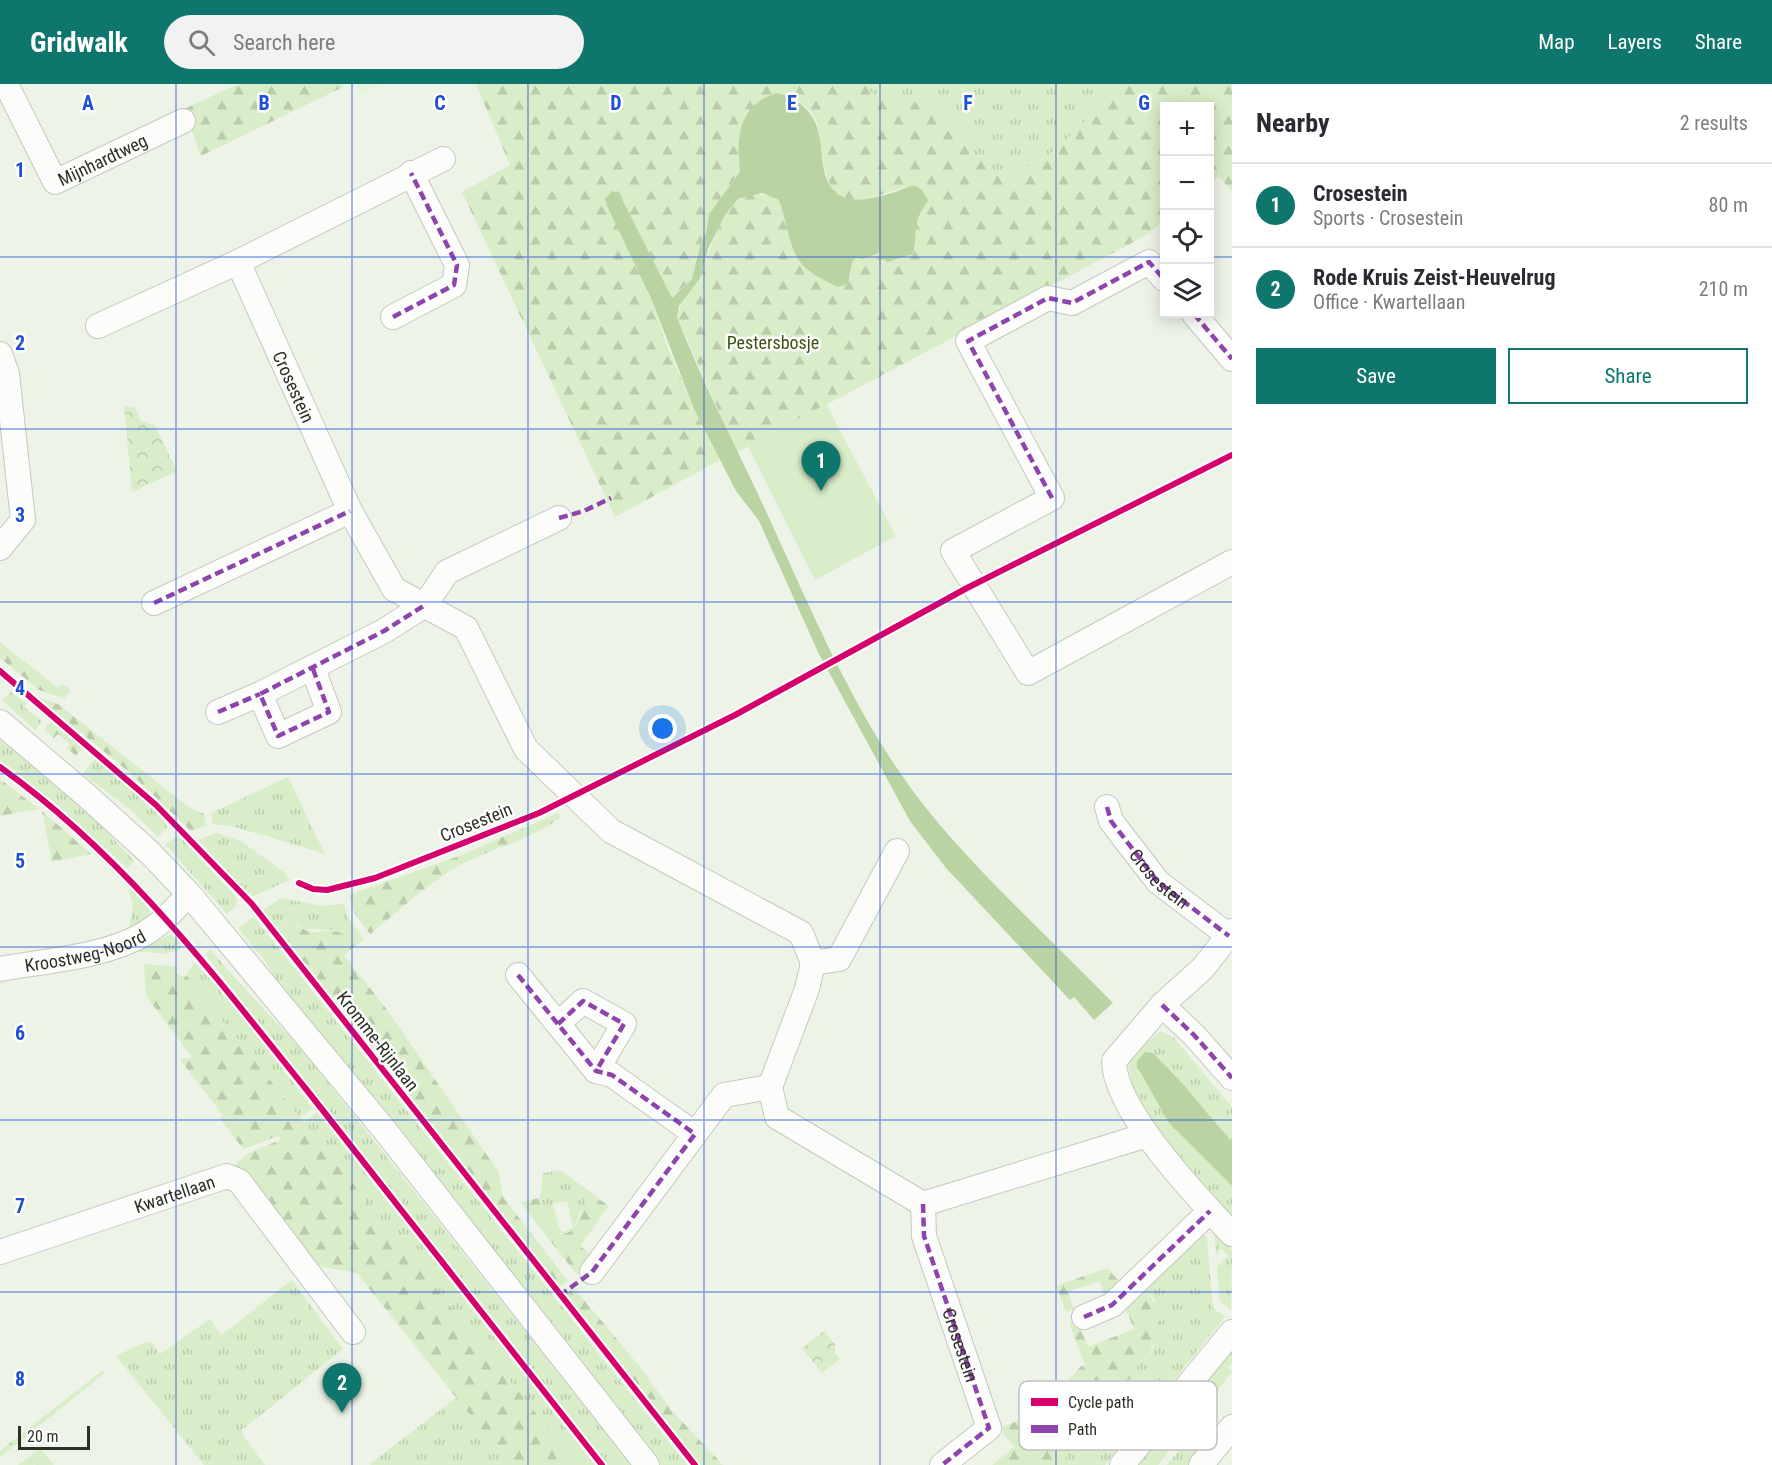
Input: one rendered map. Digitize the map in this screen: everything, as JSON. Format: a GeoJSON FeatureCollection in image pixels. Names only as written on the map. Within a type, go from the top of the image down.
{"type":"FeatureCollection","features":[{"type":"Feature","properties":{"kind":"street","name":"Mijnhardtweg"},"geometry":{"type":"LineString","coordinates":[[5,89],[55,182],[183,121]]}},
{"type":"Feature","properties":{"kind":"street"},"geometry":{"type":"LineString","coordinates":[[98,326],[238,262],[411,173],[443,159]]}},
{"type":"Feature","properties":{"kind":"street"},"geometry":{"type":"LineString","coordinates":[[393,317],[454,285],[457,265],[411,173]]}},
{"type":"Feature","properties":{"kind":"street","name":"Crosestein"},"geometry":{"type":"LineString","coordinates":[[238,262],[351,511],[394,589],[466,628],[510,721],[526,749],[572,796],[611,831],[801,933],[813,963]]}},
{"type":"Feature","properties":{"kind":"street"},"geometry":{"type":"LineString","coordinates":[[1160,274],[1149,262],[1072,303],[1048,298],[968,341],[1052,498],[953,551],[1028,673],[1232,562]]}},
{"type":"Feature","properties":{"kind":"street"},"geometry":{"type":"LineString","coordinates":[[1197,318],[1232,359]]}},
{"type":"Feature","properties":{"kind":"street"},"geometry":{"type":"LineString","coordinates":[[0,354],[8,374],[8,532]]}},
{"type":"Feature","properties":{"kind":"street"},"geometry":{"type":"LineString","coordinates":[[154,603],[351,511]]}},
{"type":"Feature","properties":{"kind":"street"},"geometry":{"type":"LineString","coordinates":[[218,711],[313,669],[384,631],[425,605],[447,572],[559,518]]}},
{"type":"Feature","properties":{"kind":"street"},"geometry":{"type":"LineString","coordinates":[[260,694],[278,736],[329,712],[313,669]]}},
{"type":"Feature","properties":{"kind":"street"},"geometry":{"type":"LineString","coordinates":[[0,722],[94,801],[189,894],[382,1128],[647,1465]]}},
{"type":"Feature","properties":{"kind":"street","name":"Crosestein"},"geometry":{"type":"LineString","coordinates":[[1107,807],[1111,821],[1158,882],[1231,934],[1203,968],[1162,1005],[1114,1061],[1114,1075],[1146,1135],[1232,1234]]}},
{"type":"Feature","properties":{"kind":"street"},"geometry":{"type":"LineString","coordinates":[[897,850],[839,959],[813,963],[807,989],[770,1087],[777,1117],[923,1204],[1146,1135]]}},
{"type":"Feature","properties":{"kind":"street","name":"Kroostweg-Noord"},"geometry":{"type":"LineString","coordinates":[[0,969],[116,947],[148,931],[166,918],[189,894]]}},
{"type":"Feature","properties":{"kind":"street"},"geometry":{"type":"LineString","coordinates":[[518,975],[596,1071],[612,1075],[695,1134]]}},
{"type":"Feature","properties":{"kind":"street"},"geometry":{"type":"LineString","coordinates":[[558,1024],[583,1001],[624,1024],[596,1071]]}},
{"type":"Feature","properties":{"kind":"street"},"geometry":{"type":"LineString","coordinates":[[1162,1005],[1194,1035],[1232,1078]]}},
{"type":"Feature","properties":{"kind":"street"},"geometry":{"type":"LineString","coordinates":[[592,1272],[724,1095],[770,1087]]}},
{"type":"Feature","properties":{"kind":"street","name":"Kwartellaan"},"geometry":{"type":"LineString","coordinates":[[0,1252],[227,1176],[239,1181],[353,1332]]}},
{"type":"Feature","properties":{"kind":"street","name":"Crosestein"},"geometry":{"type":"LineString","coordinates":[[923,1204],[924,1236],[989,1428],[942,1465]]}},
{"type":"Feature","properties":{"kind":"street"},"geometry":{"type":"LineString","coordinates":[[1084,1317],[1113,1305],[1210,1211]]}},
{"type":"Feature","properties":{"kind":"street"},"geometry":{"type":"LineString","coordinates":[[1191,1381],[1232,1332]]}},
{"type":"Feature","properties":{"kind":"street"},"geometry":{"type":"LineString","coordinates":[[1217,1445],[1232,1427]]}},
{"type":"Feature","properties":{"kind":"street"},"geometry":{"type":"LineString","coordinates":[[1122,1465],[1134,1450]]}},
{"type":"Feature","properties":{"kind":"street"},"geometry":{"type":"LineString","coordinates":[[1201,1465],[1213,1450]]}},
{"type":"Feature","properties":{"kind":"shaded area"},"geometry":{"type":"Polygon","coordinates":[[[356,84],[380,84],[361,95],[356,84]]]}},
{"type":"Feature","properties":{"kind":"shaded area"},"geometry":{"type":"Polygon","coordinates":[[[778,93],[798,103],[811,115],[818,129],[825,173],[830,186],[841,196],[866,199],[908,187],[920,188],[928,201],[917,222],[913,254],[887,262],[881,252],[863,259],[856,258],[852,262],[848,284],[838,287],[815,275],[801,264],[792,247],[779,200],[762,193],[738,199],[725,215],[708,249],[700,278],[679,306],[677,317],[818,626],[880,742],[904,778],[951,838],[1113,1003],[1094,1020],[1074,997],[1070,1000],[946,868],[910,821],[818,652],[759,521],[736,491],[694,409],[651,298],[608,208],[605,199],[612,191],[619,193],[672,298],[692,279],[701,242],[706,233],[709,214],[740,172],[740,134],[748,113],[765,98],[778,93]]]}},
{"type":"Feature","properties":{"kind":"shaded area"},"geometry":{"type":"Polygon","coordinates":[[[1145,1052],[1153,1053],[1182,1083],[1232,1142],[1232,1186],[1169,1123],[1138,1068],[1137,1061],[1145,1052]]]}},
{"type":"Feature","properties":{"kind":"green space"},"geometry":{"type":"Polygon","coordinates":[[[238,84],[342,84],[343,87],[201,156],[184,109],[238,84]]]}},
{"type":"Feature","properties":{"kind":"green space","name":"Pestersbosje"},"geometry":{"type":"Polygon","coordinates":[[[476,84],[869,84],[874,99],[938,104],[972,134],[973,154],[992,170],[1010,172],[1026,168],[1041,160],[1071,135],[1106,98],[1099,84],[1232,84],[1232,192],[1219,176],[1214,180],[1214,102],[1160,102],[1160,223],[1145,236],[737,452],[677,317],[727,212],[736,202],[747,196],[761,195],[779,200],[787,219],[792,247],[848,284],[852,261],[856,258],[915,245],[917,222],[928,201],[918,186],[905,187],[867,199],[850,200],[839,196],[827,176],[820,137],[813,115],[802,104],[778,93],[738,156],[740,172],[709,214],[706,233],[701,242],[692,279],[671,298],[619,193],[666,343],[694,409],[720,460],[615,517],[462,192],[510,165],[476,84]]]}},
{"type":"Feature","properties":{"kind":"green space"},"geometry":{"type":"Polygon","coordinates":[[[869,84],[1099,84],[1107,98],[1070,136],[1038,162],[1021,170],[1005,173],[991,169],[975,156],[938,104],[873,99],[869,84]]]}},
{"type":"Feature","properties":{"kind":"green space"},"geometry":{"type":"Polygon","coordinates":[[[826,404],[896,536],[815,580],[748,446],[826,404]]]}},
{"type":"Feature","properties":{"kind":"green space"},"geometry":{"type":"Polygon","coordinates":[[[124,406],[135,407],[141,421],[155,426],[177,471],[132,492],[124,406]]]}},
{"type":"Feature","properties":{"kind":"green space"},"geometry":{"type":"Polygon","coordinates":[[[0,642],[58,688],[62,684],[71,690],[64,699],[39,690],[0,658],[0,642]]]}},
{"type":"Feature","properties":{"kind":"green space"},"geometry":{"type":"Polygon","coordinates":[[[11,692],[26,703],[24,707],[42,721],[35,730],[2,700],[11,692]]]}},
{"type":"Feature","properties":{"kind":"green space"},"geometry":{"type":"Polygon","coordinates":[[[36,696],[58,704],[190,808],[204,814],[206,826],[191,831],[129,772],[36,696]]]}},
{"type":"Feature","properties":{"kind":"green space"},"geometry":{"type":"Polygon","coordinates":[[[50,722],[83,748],[76,756],[67,748],[70,744],[58,734],[54,738],[44,730],[50,722]]]}},
{"type":"Feature","properties":{"kind":"green space"},"geometry":{"type":"Polygon","coordinates":[[[0,735],[84,807],[134,861],[127,868],[54,802],[0,760],[0,735]]]}},
{"type":"Feature","properties":{"kind":"green space"},"geometry":{"type":"Polygon","coordinates":[[[95,758],[166,821],[167,827],[158,837],[131,810],[83,774],[95,758]]]}},
{"type":"Feature","properties":{"kind":"green space"},"geometry":{"type":"Polygon","coordinates":[[[288,777],[325,854],[237,828],[213,825],[211,813],[288,777]]]}},
{"type":"Feature","properties":{"kind":"green space"},"geometry":{"type":"Polygon","coordinates":[[[0,779],[39,809],[0,816],[0,779]]]}},
{"type":"Feature","properties":{"kind":"green space"},"geometry":{"type":"Polygon","coordinates":[[[42,811],[91,854],[52,862],[42,811]]]}},
{"type":"Feature","properties":{"kind":"green space"},"geometry":{"type":"Polygon","coordinates":[[[558,813],[561,817],[538,832],[474,858],[450,871],[370,934],[355,914],[349,895],[459,856],[558,813]]]}},
{"type":"Feature","properties":{"kind":"green space"},"geometry":{"type":"Polygon","coordinates":[[[216,833],[241,841],[285,873],[290,880],[251,897],[198,840],[216,833]]]}},
{"type":"Feature","properties":{"kind":"green space"},"geometry":{"type":"Polygon","coordinates":[[[176,837],[181,838],[237,898],[236,906],[227,914],[165,844],[176,837]]]}},
{"type":"Feature","properties":{"kind":"green space"},"geometry":{"type":"Polygon","coordinates":[[[131,889],[151,911],[147,918],[129,930],[133,904],[128,890],[131,889]]]}},
{"type":"Feature","properties":{"kind":"green space"},"geometry":{"type":"Polygon","coordinates":[[[281,898],[322,906],[344,904],[348,918],[364,939],[354,947],[336,930],[303,929],[295,923],[284,924],[278,929],[263,910],[281,898]]]}},
{"type":"Feature","properties":{"kind":"green space"},"geometry":{"type":"Polygon","coordinates":[[[254,917],[687,1465],[661,1465],[280,987],[266,962],[238,928],[254,917]]]}},
{"type":"Feature","properties":{"kind":"green space"},"geometry":{"type":"Polygon","coordinates":[[[291,921],[300,928],[311,931],[341,933],[354,947],[344,955],[388,1011],[498,1171],[503,1197],[568,1281],[560,1287],[278,929],[291,921]]]}},
{"type":"Feature","properties":{"kind":"green space"},"geometry":{"type":"Polygon","coordinates":[[[172,934],[182,944],[180,950],[165,954],[137,951],[172,934]]]}},
{"type":"Feature","properties":{"kind":"green space"},"geometry":{"type":"Polygon","coordinates":[[[211,950],[303,1051],[631,1465],[608,1465],[205,954],[211,950]]]}},
{"type":"Feature","properties":{"kind":"green space"},"geometry":{"type":"Polygon","coordinates":[[[194,962],[224,994],[313,1108],[300,1118],[186,975],[194,962]]]}},
{"type":"Feature","properties":{"kind":"green space"},"geometry":{"type":"Polygon","coordinates":[[[144,964],[178,967],[176,972],[183,977],[186,975],[577,1465],[510,1465],[357,1273],[319,1266],[235,1165],[247,1154],[282,1139],[278,1136],[243,1149],[220,1118],[223,1115],[180,1060],[192,1057],[146,996],[144,964]]]}},
{"type":"Feature","properties":{"kind":"green space"},"geometry":{"type":"Polygon","coordinates":[[[1160,1031],[1174,1038],[1232,1107],[1232,1142],[1153,1053],[1145,1052],[1169,1123],[1232,1186],[1232,1218],[1167,1146],[1141,1105],[1132,1083],[1128,1060],[1160,1031]]]}},
{"type":"Feature","properties":{"kind":"green space"},"geometry":{"type":"Polygon","coordinates":[[[317,1112],[595,1465],[577,1465],[303,1123],[317,1112]]]}},
{"type":"Feature","properties":{"kind":"green space"},"geometry":{"type":"Polygon","coordinates":[[[560,1170],[596,1196],[593,1195],[581,1210],[573,1231],[556,1234],[548,1225],[540,1198],[543,1173],[560,1170]],[[567,1201],[553,1204],[559,1228],[563,1232],[573,1228],[567,1201]]]}},
{"type":"Feature","properties":{"kind":"green space"},"geometry":{"type":"Polygon","coordinates":[[[593,1195],[609,1206],[580,1246],[594,1257],[577,1275],[520,1202],[540,1198],[548,1225],[556,1234],[566,1233],[576,1226],[583,1207],[593,1195]]]}},
{"type":"Feature","properties":{"kind":"green space"},"geometry":{"type":"Polygon","coordinates":[[[1214,1230],[1232,1250],[1231,1310],[1220,1301],[1217,1267],[1228,1256],[1222,1249],[1216,1255],[1214,1230]]]}},
{"type":"Feature","properties":{"kind":"green space"},"geometry":{"type":"Polygon","coordinates":[[[1200,1231],[1207,1238],[1213,1308],[1225,1317],[1173,1381],[1129,1381],[1137,1366],[1151,1353],[1155,1343],[1155,1299],[1147,1291],[1138,1287],[1200,1231]]]}},
{"type":"Feature","properties":{"kind":"green space"},"geometry":{"type":"Polygon","coordinates":[[[1107,1268],[1121,1283],[1106,1299],[1099,1281],[1068,1292],[1074,1309],[1066,1312],[1056,1286],[1107,1268]]]}},
{"type":"Feature","properties":{"kind":"green space"},"geometry":{"type":"Polygon","coordinates":[[[292,1280],[343,1349],[242,1430],[244,1437],[265,1465],[204,1465],[116,1356],[145,1342],[151,1342],[160,1354],[210,1319],[221,1335],[292,1280]]]}},
{"type":"Feature","properties":{"kind":"green space"},"geometry":{"type":"Polygon","coordinates":[[[1138,1287],[1147,1291],[1159,1310],[1161,1325],[1150,1353],[1137,1366],[1129,1381],[1068,1381],[1080,1367],[1085,1365],[1069,1323],[1078,1320],[1088,1347],[1134,1329],[1123,1301],[1138,1287]]]}},
{"type":"Feature","properties":{"kind":"green space"},"geometry":{"type":"Polygon","coordinates":[[[574,1288],[641,1368],[671,1410],[723,1465],[700,1465],[565,1295],[574,1288]]]}},
{"type":"Feature","properties":{"kind":"green space"},"geometry":{"type":"Polygon","coordinates":[[[824,1331],[835,1344],[835,1353],[840,1359],[822,1373],[802,1348],[824,1331]]]}},
{"type":"Feature","properties":{"kind":"green space"},"geometry":{"type":"Polygon","coordinates":[[[1232,1349],[1232,1363],[1228,1368],[1232,1372],[1217,1391],[1217,1381],[1206,1381],[1232,1349]]]}},
{"type":"Feature","properties":{"kind":"green space"},"geometry":{"type":"Polygon","coordinates":[[[103,1370],[105,1373],[0,1457],[0,1451],[103,1370]]]}},
{"type":"Feature","properties":{"kind":"green space"},"geometry":{"type":"Polygon","coordinates":[[[457,1397],[510,1465],[370,1464],[457,1397]]]}},
{"type":"Feature","properties":{"kind":"green space"},"geometry":{"type":"Polygon","coordinates":[[[1019,1420],[1019,1450],[1071,1450],[1060,1465],[992,1465],[1014,1447],[999,1428],[1019,1420]]]}},
{"type":"Feature","properties":{"kind":"green space"},"geometry":{"type":"Polygon","coordinates":[[[40,1448],[54,1465],[18,1465],[40,1448]]]}},
{"type":"Feature","properties":{"kind":"green space"},"geometry":{"type":"Polygon","coordinates":[[[1071,1450],[1117,1450],[1105,1465],[1060,1465],[1071,1450]]]}},
{"type":"Feature","properties":{"kind":"green space"},"geometry":{"type":"Polygon","coordinates":[[[1150,1450],[1170,1450],[1158,1465],[1138,1465],[1150,1450]]]}},
{"type":"Feature","properties":{"kind":"green space"},"geometry":{"type":"Polygon","coordinates":[[[1179,1450],[1200,1450],[1191,1465],[1167,1465],[1179,1450]]]}},
{"type":"Feature","properties":{"kind":"marked path"},"geometry":{"type":"LineString","coordinates":[[393,317],[454,285],[457,265],[411,173]]}},
{"type":"Feature","properties":{"kind":"marked path"},"geometry":{"type":"LineString","coordinates":[[1052,498],[968,341],[1048,298],[1072,303],[1149,262],[1160,274]]}},
{"type":"Feature","properties":{"kind":"marked path"},"geometry":{"type":"LineString","coordinates":[[1197,318],[1232,359]]}},
{"type":"Feature","properties":{"kind":"marked path"},"geometry":{"type":"LineString","coordinates":[[559,518],[584,511],[611,498]]}},
{"type":"Feature","properties":{"kind":"marked path"},"geometry":{"type":"LineString","coordinates":[[154,603],[350,511]]}},
{"type":"Feature","properties":{"kind":"marked path"},"geometry":{"type":"LineString","coordinates":[[313,669],[329,712],[278,736],[260,694],[384,631],[425,605]]}},
{"type":"Feature","properties":{"kind":"marked path"},"geometry":{"type":"LineString","coordinates":[[218,712],[260,694]]}},
{"type":"Feature","properties":{"kind":"marked path"},"geometry":{"type":"LineString","coordinates":[[1107,807],[1111,821],[1158,882],[1229,936]]}},
{"type":"Feature","properties":{"kind":"marked path"},"geometry":{"type":"LineString","coordinates":[[518,975],[596,1071],[612,1075],[695,1134],[592,1272],[559,1296]]}},
{"type":"Feature","properties":{"kind":"marked path"},"geometry":{"type":"LineString","coordinates":[[558,1024],[583,1001],[624,1024],[596,1071]]}},
{"type":"Feature","properties":{"kind":"marked path"},"geometry":{"type":"LineString","coordinates":[[1162,1005],[1194,1035],[1232,1078]]}},
{"type":"Feature","properties":{"kind":"marked path"},"geometry":{"type":"LineString","coordinates":[[923,1204],[924,1236],[989,1428],[942,1465]]}},
{"type":"Feature","properties":{"kind":"marked path"},"geometry":{"type":"LineString","coordinates":[[1084,1317],[1112,1305],[1210,1211]]}},
{"type":"Feature","properties":{"kind":"cycle path"},"geometry":{"type":"LineString","coordinates":[[299,883],[313,889],[327,890],[375,878],[539,813],[735,715],[967,588],[1232,455]]}},
{"type":"Feature","properties":{"kind":"cycle path","name":"Kromme-Rijnlaan"},"geometry":{"type":"LineString","coordinates":[[0,671],[156,805],[252,904],[695,1465]]}},
{"type":"Feature","properties":{"kind":"cycle path"},"geometry":{"type":"LineString","coordinates":[[0,767],[87,838],[164,917],[236,1001],[602,1465]]}},
{"type":"Feature","properties":{"kind":"place","name":"Crosestein"},"geometry":{"type":"Point","coordinates":[821,491]}},
{"type":"Feature","properties":{"kind":"place","name":"Rode Kruis Zeist-Heuvelrug"},"geometry":{"type":"Point","coordinates":[342,1413]}}]}
